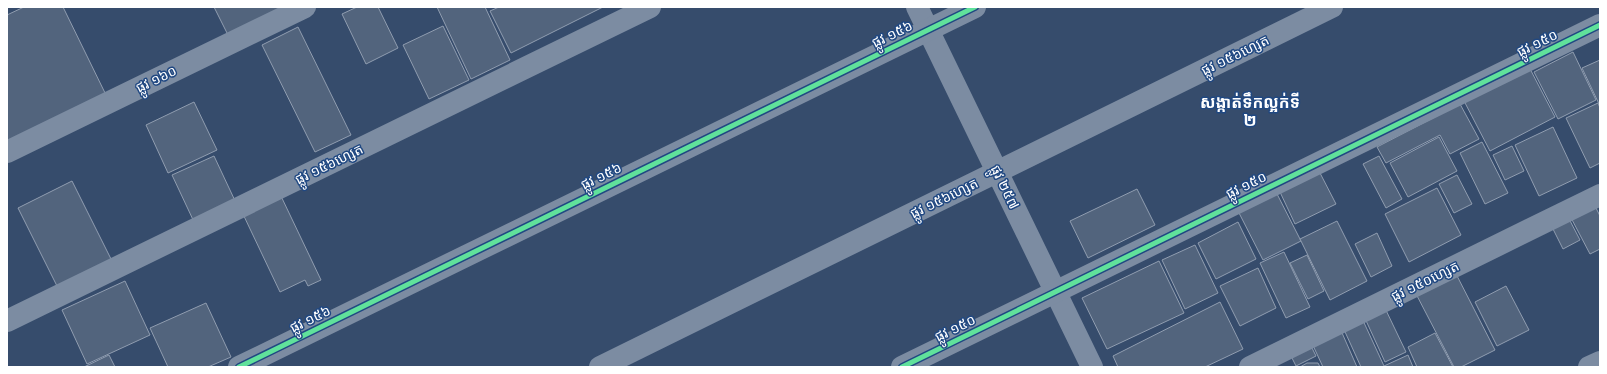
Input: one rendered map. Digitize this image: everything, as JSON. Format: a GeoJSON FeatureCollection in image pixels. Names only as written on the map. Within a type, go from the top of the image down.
{"type":"FeatureCollection","features":[{"type":"Feature","properties":{"kind":"street","name":"ផ្លូវ ១៦០"},"geometry":{"type":"LineString","coordinates":[[7,152],[305,7]]}},
{"type":"Feature","properties":{"kind":"street","name":"ផ្លូវ ១៥៦ហ្សេត"},"geometry":{"type":"LineString","coordinates":[[7,321],[650,7]]}},
{"type":"Feature","properties":{"kind":"street","name":"ផ្លូវ ២៥៧"},"geometry":{"type":"LineString","coordinates":[[917,7],[1092,367]]}},
{"type":"Feature","properties":{"kind":"street","name":"ផ្លូវ ១៥៦"},"geometry":{"type":"LineString","coordinates":[[239,367],[975,7]]}},
{"type":"Feature","properties":{"kind":"street","name":"ផ្លូវ ១៥៦ហ្សេត"},"geometry":{"type":"LineString","coordinates":[[600,367],[1332,7]]}},
{"type":"Feature","properties":{"kind":"street","name":"ផ្លូវ ១៥០"},"geometry":{"type":"LineString","coordinates":[[902,367],[1600,26]]}},
{"type":"Feature","properties":{"kind":"street","name":"ផ្លូវ ១៥០ហ្សេត"},"geometry":{"type":"LineString","coordinates":[[1250,367],[1600,195]]}},
{"type":"Feature","properties":{"kind":"street"},"geometry":{"type":"LineString","coordinates":[[1589,367],[1600,362]]}},
{"type":"Feature","properties":{"kind":"building"},"geometry":{"type":"Polygon","coordinates":[[[24,7],[63,7],[107,97],[7,146],[7,15],[24,7]]]}},
{"type":"Feature","properties":{"kind":"building"},"geometry":{"type":"Polygon","coordinates":[[[214,7],[293,7],[230,39],[214,7]]]}},
{"type":"Feature","properties":{"kind":"building"},"geometry":{"type":"Polygon","coordinates":[[[357,7],[378,7],[398,48],[366,64],[342,14],[357,7]]]}},
{"type":"Feature","properties":{"kind":"building"},"geometry":{"type":"Polygon","coordinates":[[[437,7],[485,7],[510,60],[471,79],[437,7]]]}},
{"type":"Feature","properties":{"kind":"building"},"geometry":{"type":"Polygon","coordinates":[[[499,7],[603,7],[511,53],[490,11],[499,7]]]}},
{"type":"Feature","properties":{"kind":"building"},"geometry":{"type":"Polygon","coordinates":[[[443,26],[469,80],[429,99],[403,45],[443,26]]]}},
{"type":"Feature","properties":{"kind":"building"},"geometry":{"type":"Polygon","coordinates":[[[298,27],[351,135],[315,152],[262,45],[298,27]]]}},
{"type":"Feature","properties":{"kind":"building"},"geometry":{"type":"Polygon","coordinates":[[[1573,52],[1596,100],[1558,119],[1534,72],[1573,52]]]}},
{"type":"Feature","properties":{"kind":"building"},"geometry":{"type":"Polygon","coordinates":[[[1600,60],[1600,106],[1582,68],[1600,60]]]}},
{"type":"Feature","properties":{"kind":"building"},"geometry":{"type":"Polygon","coordinates":[[[1528,65],[1555,117],[1490,151],[1463,99],[1528,65]]]}},
{"type":"Feature","properties":{"kind":"building"},"geometry":{"type":"Polygon","coordinates":[[[194,102],[217,150],[168,173],[146,125],[194,102]]]}},
{"type":"Feature","properties":{"kind":"building"},"geometry":{"type":"Polygon","coordinates":[[[1598,103],[1600,108],[1600,163],[1590,168],[1566,118],[1598,103]]]}},
{"type":"Feature","properties":{"kind":"building"},"geometry":{"type":"Polygon","coordinates":[[[1460,104],[1479,139],[1450,154],[1440,135],[1386,163],[1377,147],[1460,104]]]}},
{"type":"Feature","properties":{"kind":"building"},"geometry":{"type":"Polygon","coordinates":[[[1553,127],[1577,178],[1539,196],[1515,145],[1553,127]]]}},
{"type":"Feature","properties":{"kind":"building"},"geometry":{"type":"Polygon","coordinates":[[[1439,137],[1457,171],[1408,197],[1390,163],[1439,137]]]}},
{"type":"Feature","properties":{"kind":"building"},"geometry":{"type":"Polygon","coordinates":[[[1482,142],[1508,193],[1485,204],[1460,153],[1482,142]]]}},
{"type":"Feature","properties":{"kind":"building"},"geometry":{"type":"Polygon","coordinates":[[[1512,146],[1524,171],[1505,180],[1493,155],[1512,146]]]}},
{"type":"Feature","properties":{"kind":"building"},"geometry":{"type":"Polygon","coordinates":[[[214,156],[237,205],[195,224],[172,175],[214,156]]]}},
{"type":"Feature","properties":{"kind":"building"},"geometry":{"type":"Polygon","coordinates":[[[1379,156],[1402,199],[1386,208],[1363,164],[1379,156]]]}},
{"type":"Feature","properties":{"kind":"building"},"geometry":{"type":"Polygon","coordinates":[[[1320,173],[1336,204],[1295,224],[1280,192],[1320,173]]]}},
{"type":"Feature","properties":{"kind":"building"},"geometry":{"type":"Polygon","coordinates":[[[1457,175],[1472,204],[1454,213],[1439,184],[1457,175]]]}},
{"type":"Feature","properties":{"kind":"building"},"geometry":{"type":"Polygon","coordinates":[[[72,181],[113,263],[57,286],[18,208],[72,181]]]}},
{"type":"Feature","properties":{"kind":"building"},"geometry":{"type":"Polygon","coordinates":[[[1437,188],[1461,235],[1409,262],[1385,214],[1437,188]]]}},
{"type":"Feature","properties":{"kind":"building"},"geometry":{"type":"Polygon","coordinates":[[[1137,189],[1155,225],[1088,258],[1070,221],[1137,189]]]}},
{"type":"Feature","properties":{"kind":"building"},"geometry":{"type":"Polygon","coordinates":[[[1275,190],[1301,241],[1263,260],[1237,209],[1275,190]]]}},
{"type":"Feature","properties":{"kind":"building"},"geometry":{"type":"Polygon","coordinates":[[[280,194],[321,280],[308,286],[305,280],[280,292],[242,212],[280,194]]]}},
{"type":"Feature","properties":{"kind":"building"},"geometry":{"type":"Polygon","coordinates":[[[1593,202],[1600,216],[1600,249],[1590,254],[1569,214],[1593,202]]]}},
{"type":"Feature","properties":{"kind":"building"},"geometry":{"type":"Polygon","coordinates":[[[1567,215],[1580,240],[1563,249],[1550,223],[1567,215]]]}},
{"type":"Feature","properties":{"kind":"building"},"geometry":{"type":"Polygon","coordinates":[[[1337,221],[1367,281],[1330,300],[1300,239],[1337,221]]]}},
{"type":"Feature","properties":{"kind":"building"},"geometry":{"type":"Polygon","coordinates":[[[1238,222],[1256,259],[1216,279],[1198,243],[1238,222]]]}},
{"type":"Feature","properties":{"kind":"building"},"geometry":{"type":"Polygon","coordinates":[[[1377,233],[1392,266],[1371,277],[1355,244],[1377,233]]]}},
{"type":"Feature","properties":{"kind":"building"},"geometry":{"type":"Polygon","coordinates":[[[1195,245],[1218,293],[1185,309],[1162,260],[1195,245]]]}},
{"type":"Feature","properties":{"kind":"building"},"geometry":{"type":"Polygon","coordinates":[[[1284,252],[1310,307],[1286,318],[1260,263],[1284,252]]]}},
{"type":"Feature","properties":{"kind":"building"},"geometry":{"type":"Polygon","coordinates":[[[1307,255],[1324,291],[1308,299],[1290,263],[1307,255]]]}},
{"type":"Feature","properties":{"kind":"building"},"geometry":{"type":"Polygon","coordinates":[[[1159,261],[1184,313],[1107,349],[1082,298],[1159,261]]]}},
{"type":"Feature","properties":{"kind":"building"},"geometry":{"type":"Polygon","coordinates":[[[1258,268],[1276,308],[1240,326],[1220,286],[1258,268]]]}},
{"type":"Feature","properties":{"kind":"building"},"geometry":{"type":"Polygon","coordinates":[[[1454,270],[1495,350],[1461,367],[1454,367],[1414,290],[1454,270]]]}},
{"type":"Feature","properties":{"kind":"building"},"geometry":{"type":"Polygon","coordinates":[[[125,281],[150,335],[87,364],[62,310],[125,281]]]}},
{"type":"Feature","properties":{"kind":"building"},"geometry":{"type":"Polygon","coordinates":[[[1506,286],[1529,330],[1497,346],[1475,302],[1506,286]]]}},
{"type":"Feature","properties":{"kind":"building"},"geometry":{"type":"Polygon","coordinates":[[[1220,302],[1243,349],[1205,367],[1118,367],[1113,356],[1220,302]]]}},
{"type":"Feature","properties":{"kind":"building"},"geometry":{"type":"Polygon","coordinates":[[[206,303],[231,357],[208,367],[168,367],[150,328],[206,303]]]}},
{"type":"Feature","properties":{"kind":"building"},"geometry":{"type":"Polygon","coordinates":[[[1383,304],[1406,352],[1385,362],[1363,314],[1383,304]]]}},
{"type":"Feature","properties":{"kind":"building"},"geometry":{"type":"Polygon","coordinates":[[[1360,314],[1384,366],[1408,355],[1413,367],[1361,367],[1341,323],[1360,314]]]}},
{"type":"Feature","properties":{"kind":"building"},"geometry":{"type":"Polygon","coordinates":[[[1339,326],[1357,367],[1323,367],[1310,339],[1339,326]]]}},
{"type":"Feature","properties":{"kind":"building"},"geometry":{"type":"Polygon","coordinates":[[[1435,333],[1453,367],[1417,367],[1408,347],[1435,333]]]}},
{"type":"Feature","properties":{"kind":"building"},"geometry":{"type":"Polygon","coordinates":[[[1308,340],[1316,356],[1296,366],[1288,350],[1308,340]]]}},
{"type":"Feature","properties":{"kind":"building"},"geometry":{"type":"Polygon","coordinates":[[[109,355],[115,367],[84,367],[109,355]]]}},
{"type":"Feature","properties":{"kind":"building"},"geometry":{"type":"Polygon","coordinates":[[[1307,363],[1318,363],[1320,367],[1300,367],[1307,363]]]}},
{"type":"Feature","properties":{"kind":"cycle path"},"geometry":{"type":"LineString","coordinates":[[239,367],[975,7]]}},
{"type":"Feature","properties":{"kind":"cycle path"},"geometry":{"type":"LineString","coordinates":[[902,367],[1600,25]]}},
{"type":"Feature","properties":{"kind":"district","name":"សង្កាត់ទឹកល្អក់ទី ២"},"geometry":{"type":"Point","coordinates":[1250,111]}}]}
